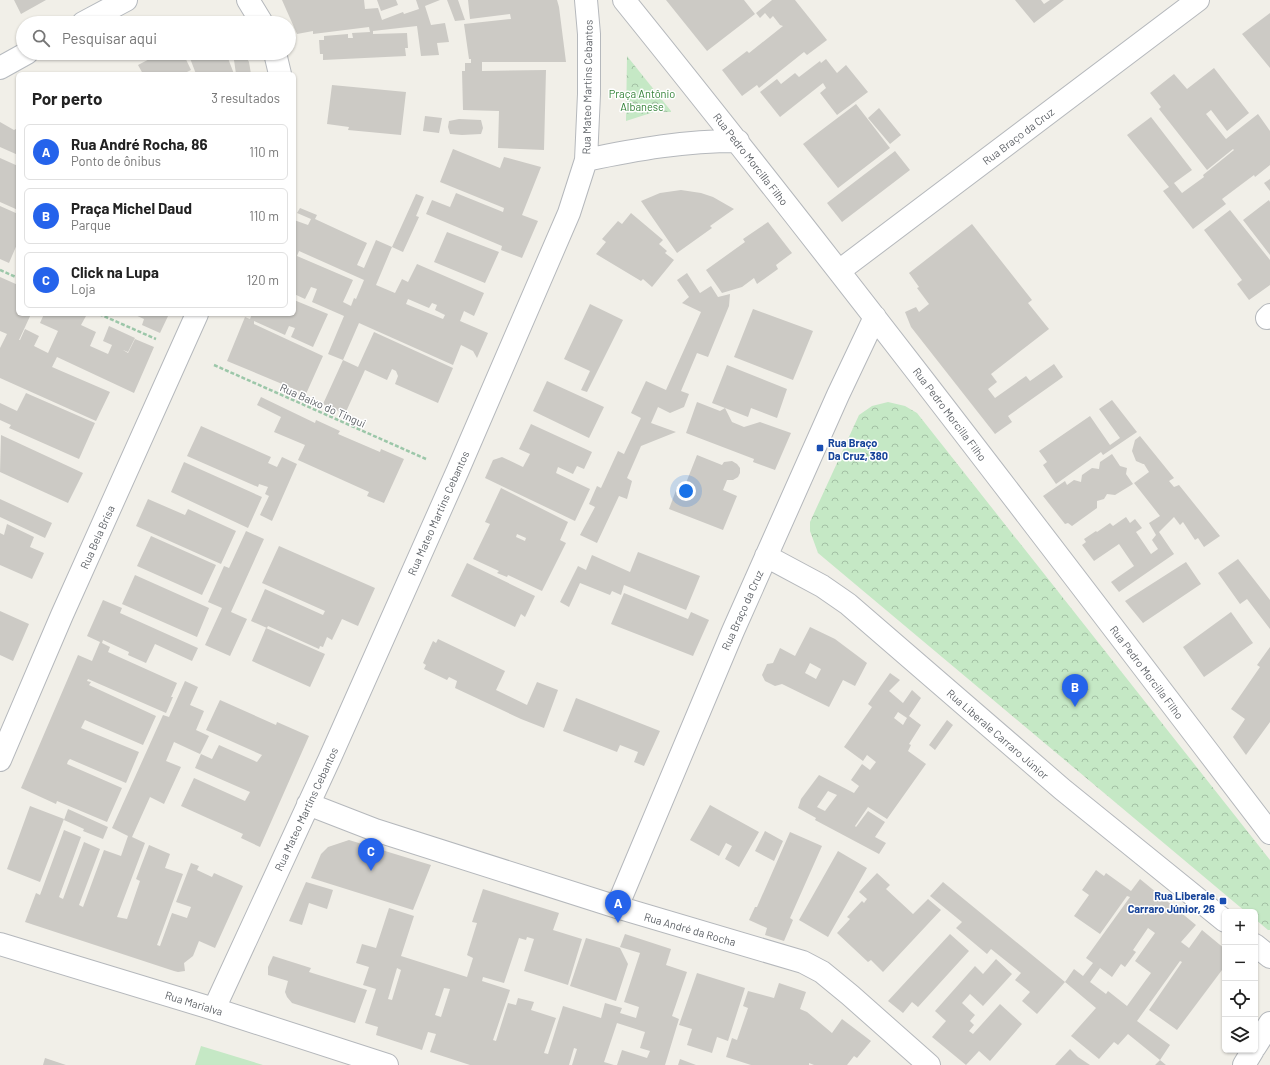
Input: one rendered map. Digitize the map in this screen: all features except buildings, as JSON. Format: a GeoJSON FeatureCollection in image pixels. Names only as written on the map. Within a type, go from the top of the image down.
{"type":"FeatureCollection","features":[{"type":"Feature","properties":{"kind":"street"},"geometry":{"type":"LineString","coordinates":[[96,16],[126,0]]}},
{"type":"Feature","properties":{"kind":"street"},"geometry":{"type":"LineString","coordinates":[[248,0],[258,16]]}},
{"type":"Feature","properties":{"kind":"street","name":"Rua Mateo Martins Cebantos"},"geometry":{"type":"LineString","coordinates":[[214,1009],[458,470],[569,214],[586,160],[589,94],[589,34],[586,0]]}},
{"type":"Feature","properties":{"kind":"street","name":"Rua Pedro Morcilla Filho"},"geometry":{"type":"LineString","coordinates":[[624,0],[738,141],[875,317],[1270,833]]}},
{"type":"Feature","properties":{"kind":"street","name":"Rua Braço da Cruz"},"geometry":{"type":"LineString","coordinates":[[839,271],[1198,0]]}},
{"type":"Feature","properties":{"kind":"street"},"geometry":{"type":"LineString","coordinates":[[0,68],[16,59]]}},
{"type":"Feature","properties":{"kind":"street"},"geometry":{"type":"LineString","coordinates":[[277,60],[280,72]]}},
{"type":"Feature","properties":{"kind":"street"},"geometry":{"type":"LineString","coordinates":[[586,160],[678,143],[738,141]]}},
{"type":"Feature","properties":{"kind":"street","name":"Rua Bela Brisa"},"geometry":{"type":"LineString","coordinates":[[0,760],[62,615],[196,316]]}},
{"type":"Feature","properties":{"kind":"street","name":"Rua Braço da Cruz"},"geometry":{"type":"LineString","coordinates":[[617,907],[733,631],[875,317]]}},
{"type":"Feature","properties":{"kind":"street","name":"Rua Liberale Carraro Júnior"},"geometry":{"type":"LineString","coordinates":[[766,556],[822,586],[848,604],[1062,790],[1222,919]]}},
{"type":"Feature","properties":{"kind":"street","name":"Rua André da Rocha"},"geometry":{"type":"LineString","coordinates":[[308,804],[382,832],[617,907],[802,962],[822,972],[929,1065]]}},
{"type":"Feature","properties":{"kind":"street","name":"Rua Marialva"},"geometry":{"type":"LineString","coordinates":[[0,944],[214,1009],[387,1065]]}},
{"type":"Feature","properties":{"kind":"street"},"geometry":{"type":"LineString","coordinates":[[1258,948],[1270,958]]}},
{"type":"Feature","properties":{"kind":"street"},"geometry":{"type":"LineString","coordinates":[[1258,1042],[1270,1023]]}},
{"type":"Feature","properties":{"kind":"street"},"geometry":{"type":"LineString","coordinates":[[1244,1065],[1251,1053]]}},
{"type":"Feature","properties":{"kind":"path"},"geometry":{"type":"LineString","coordinates":[[0,270],[16,277]]}},
{"type":"Feature","properties":{"kind":"path"},"geometry":{"type":"LineString","coordinates":[[104,316],[156,339]]}},
{"type":"Feature","properties":{"kind":"path","name":"Rua Baixo do Tingui"},"geometry":{"type":"LineString","coordinates":[[214,365],[426,459]]}},
{"type":"Feature","properties":{"kind":"green space","name":"Praça Antônio Albanese"},"geometry":{"type":"Polygon","coordinates":[[[627,56],[671,112],[654,112],[626,121],[627,56]]]}},
{"type":"Feature","properties":{"kind":"green space"},"geometry":{"type":"Polygon","coordinates":[[[888,402],[905,406],[917,413],[1270,860],[1270,930],[1258,922],[1258,909],[1242,909],[818,553],[810,531],[810,522],[859,415],[872,406],[888,402]]]}},
{"type":"Feature","properties":{"kind":"green space"},"geometry":{"type":"Polygon","coordinates":[[[201,1046],[263,1065],[195,1065],[201,1046]]]}},
{"type":"Feature","properties":{"kind":"place","name":"Rua Braço Da Cruz, 380"},"geometry":{"type":"Point","coordinates":[820,448]}},
{"type":"Feature","properties":{"kind":"place","name":"Praça Michel Daud"},"geometry":{"type":"Point","coordinates":[1075,707]}},
{"type":"Feature","properties":{"kind":"place","name":"Click na Lupa"},"geometry":{"type":"Point","coordinates":[371,871]}},
{"type":"Feature","properties":{"kind":"place","name":"Rua Liberale Carraro Júnior, 26"},"geometry":{"type":"Point","coordinates":[1223,901]}},
{"type":"Feature","properties":{"kind":"place","name":"Rua André Rocha, 86"},"geometry":{"type":"Point","coordinates":[618,923]}}]}
